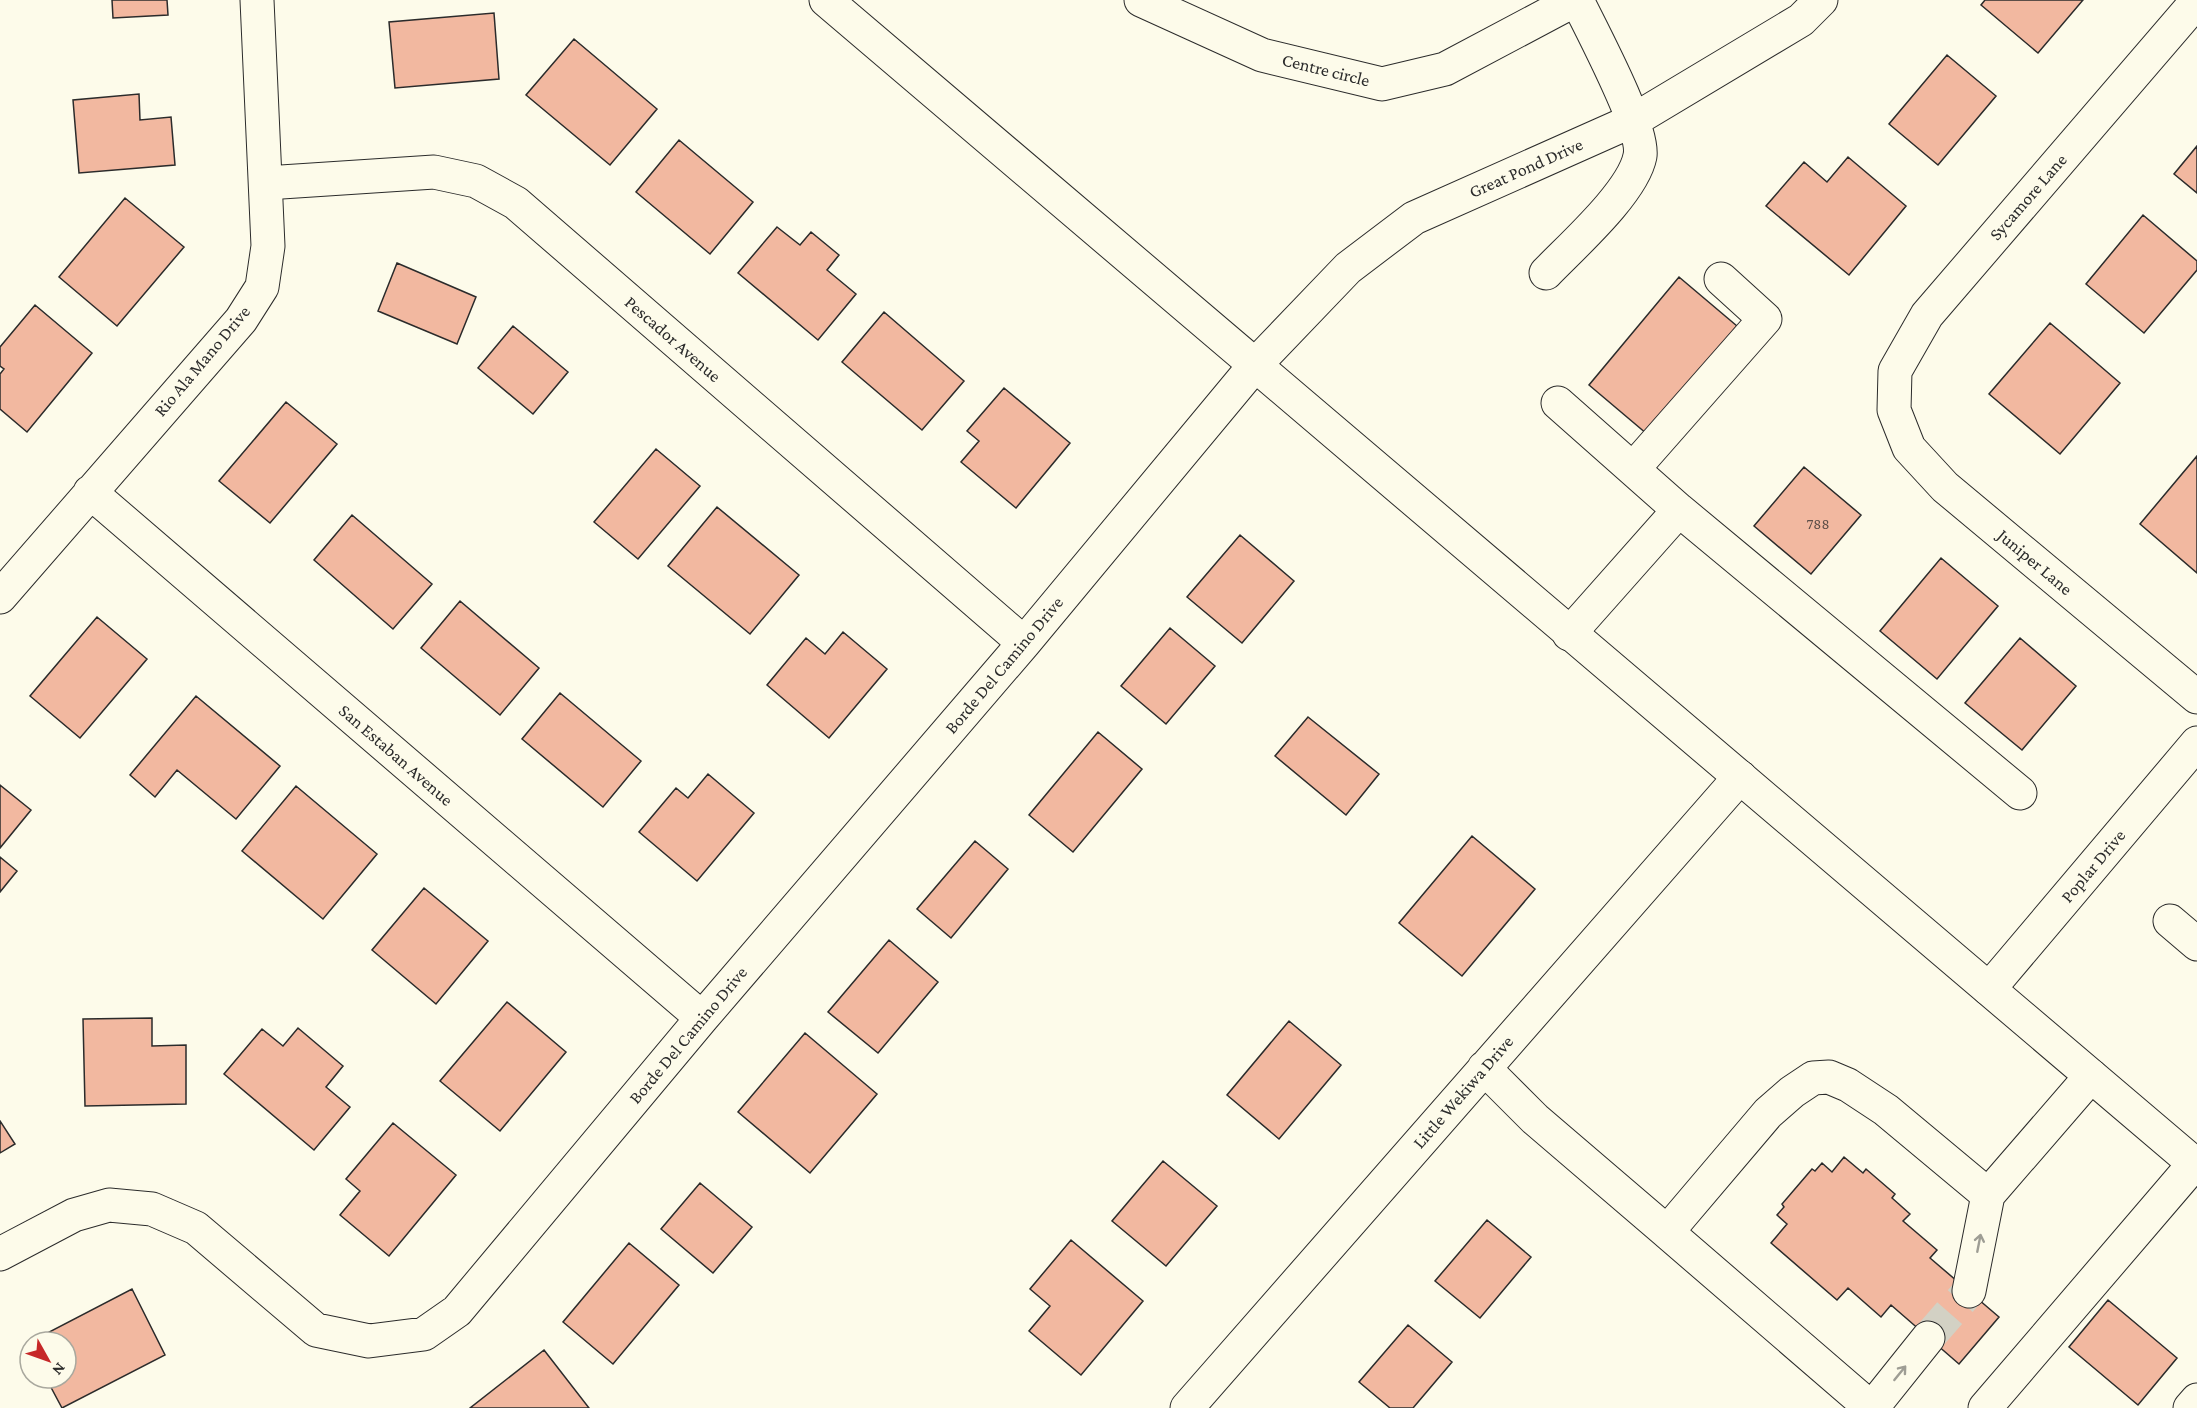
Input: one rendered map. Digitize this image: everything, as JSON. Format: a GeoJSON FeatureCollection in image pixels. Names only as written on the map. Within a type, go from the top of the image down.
{"type":"FeatureCollection","features":[{"type":"Feature","properties":{"kind":"street","name":"Rio Ala Mano Drive"},"geometry":{"type":"LineString","coordinates":[[0,597],[240,320],[262,287],[268,246],[257,0]]}},
{"type":"Feature","properties":{"kind":"street"},"geometry":{"type":"LineString","coordinates":[[826,0],[2196,1165],[1985,1408]]}},
{"type":"Feature","properties":{"kind":"street","name":"Centre circle"},"geometry":{"type":"LineString","coordinates":[[1141,0],[1262,55],[1382,84],[1445,69],[1576,0],[1634,120],[1640,155],[1628,185],[1546,273]]}},
{"type":"Feature","properties":{"kind":"street","name":"Great Pond Drive"},"geometry":{"type":"LineString","coordinates":[[1255,365],[1348,268],[1414,218],[1634,120],[1801,20],[1821,0]]}},
{"type":"Feature","properties":{"kind":"street","name":"Sycamore Lane"},"geometry":{"type":"LineString","coordinates":[[1894,410],[1895,371],[1927,315],[2197,1]]}},
{"type":"Feature","properties":{"kind":"street","name":"Pescador Avenue"},"geometry":{"type":"LineString","coordinates":[[266,183],[434,172],[476,181],[516,203],[1024,643]]}},
{"type":"Feature","properties":{"kind":"street"},"geometry":{"type":"LineString","coordinates":[[1632,470],[1766,319],[1721,279]]}},
{"type":"Feature","properties":{"kind":"street","name":"Borde Del Camino Drive"},"geometry":{"type":"LineString","coordinates":[[0,1254],[74,1215],[108,1205],[152,1209],[196,1228],[316,1330],[369,1341],[424,1334],[457,1311],[702,1018],[1024,643],[1255,365]]}},
{"type":"Feature","properties":{"kind":"street"},"geometry":{"type":"LineString","coordinates":[[1558,404],[1679,510],[2020,793]]}},
{"type":"Feature","properties":{"kind":"street","name":"Juniper Lane"},"geometry":{"type":"LineString","coordinates":[[1894,410],[1909,448],[1945,487],[2197,697]]}},
{"type":"Feature","properties":{"kind":"street","name":"San Estaban Avenue"},"geometry":{"type":"LineString","coordinates":[[90,492],[702,1018]]}},
{"type":"Feature","properties":{"kind":"street"},"geometry":{"type":"LineString","coordinates":[[1569,634],[1679,510]]}},
{"type":"Feature","properties":{"kind":"street","name":"Poplar Drive"},"geometry":{"type":"LineString","coordinates":[[1989,989],[2197,742]]}},
{"type":"Feature","properties":{"kind":"street","name":"Little Wekiwa Drive"},"geometry":{"type":"LineString","coordinates":[[1187,1408],[1740,777]]}},
{"type":"Feature","properties":{"kind":"street"},"geometry":{"type":"LineString","coordinates":[[2170,921],[2197,944]]}},
{"type":"Feature","properties":{"kind":"street"},"geometry":{"type":"LineString","coordinates":[[1484,1068],[1535,1119],[1871,1408],[1928,1338]]}},
{"type":"Feature","properties":{"kind":"street"},"geometry":{"type":"LineString","coordinates":[[1969,1291],[1988,1195],[2091,1076]]}},
{"type":"Feature","properties":{"kind":"street"},"geometry":{"type":"LineString","coordinates":[[1667,1232],[1768,1113],[1792,1092],[1813,1078],[1829,1077],[1848,1085],[1886,1110],[1988,1195]]}},
{"type":"Feature","properties":{"kind":"street"},"geometry":{"type":"LineString","coordinates":[[2190,1408],[2197,1400]]}},
{"type":"Feature","properties":{"kind":"building"},"geometry":{"type":"Polygon","coordinates":[[[112,0],[167,0],[168,15],[113,18],[112,0]]]}},
{"type":"Feature","properties":{"kind":"building"},"geometry":{"type":"Polygon","coordinates":[[[1985,0],[2083,0],[2038,53],[1981,5],[1985,0]]]}},
{"type":"Feature","properties":{"kind":"building"},"geometry":{"type":"Polygon","coordinates":[[[494,13],[499,79],[395,88],[389,22],[494,13]]]}},
{"type":"Feature","properties":{"kind":"building"},"geometry":{"type":"Polygon","coordinates":[[[574,39],[657,109],[610,165],[526,95],[574,39]]]}},
{"type":"Feature","properties":{"kind":"building"},"geometry":{"type":"Polygon","coordinates":[[[1947,55],[1996,96],[1938,165],[1889,124],[1947,55]]]}},
{"type":"Feature","properties":{"kind":"building"},"geometry":{"type":"Polygon","coordinates":[[[139,94],[140,120],[171,117],[175,165],[79,173],[73,100],[139,94]]]}},
{"type":"Feature","properties":{"kind":"building"},"geometry":{"type":"Polygon","coordinates":[[[679,140],[753,202],[710,254],[636,192],[679,140]]]}},
{"type":"Feature","properties":{"kind":"building"},"geometry":{"type":"Polygon","coordinates":[[[2197,146],[2197,193],[2174,174],[2197,146]]]}},
{"type":"Feature","properties":{"kind":"building"},"geometry":{"type":"Polygon","coordinates":[[[1848,157],[1906,206],[1849,275],[1766,206],[1804,162],[1827,182],[1848,157]]]}},
{"type":"Feature","properties":{"kind":"building"},"geometry":{"type":"Polygon","coordinates":[[[125,198],[184,247],[117,326],[59,277],[125,198]]]}},
{"type":"Feature","properties":{"kind":"building"},"geometry":{"type":"Polygon","coordinates":[[[2143,215],[2197,261],[2197,270],[2144,333],[2086,284],[2143,215]]]}},
{"type":"Feature","properties":{"kind":"building"},"geometry":{"type":"Polygon","coordinates":[[[777,227],[800,245],[811,232],[839,255],[827,270],[856,294],[818,340],[738,273],[777,227]]]}},
{"type":"Feature","properties":{"kind":"building"},"geometry":{"type":"Polygon","coordinates":[[[397,263],[476,297],[457,344],[378,311],[397,263]]]}},
{"type":"Feature","properties":{"kind":"building"},"geometry":{"type":"Polygon","coordinates":[[[1679,277],[1737,326],[1647,434],[1589,385],[1679,277]]]}},
{"type":"Feature","properties":{"kind":"building"},"geometry":{"type":"Polygon","coordinates":[[[35,305],[92,353],[27,432],[0,409],[0,374],[4,369],[0,366],[0,347],[35,305]]]}},
{"type":"Feature","properties":{"kind":"building"},"geometry":{"type":"Polygon","coordinates":[[[884,312],[964,381],[922,430],[842,362],[884,312]]]}},
{"type":"Feature","properties":{"kind":"building"},"geometry":{"type":"Polygon","coordinates":[[[2050,323],[2120,383],[2060,454],[1989,394],[2050,323]]]}},
{"type":"Feature","properties":{"kind":"building"},"geometry":{"type":"Polygon","coordinates":[[[513,326],[568,372],[533,414],[478,368],[513,326]]]}},
{"type":"Feature","properties":{"kind":"building"},"geometry":{"type":"Polygon","coordinates":[[[1004,388],[1070,443],[1016,508],[961,462],[979,441],[967,431],[1004,388]]]}},
{"type":"Feature","properties":{"kind":"building"},"geometry":{"type":"Polygon","coordinates":[[[286,402],[337,444],[270,523],[219,481],[286,402]]]}},
{"type":"Feature","properties":{"kind":"building"},"geometry":{"type":"Polygon","coordinates":[[[656,449],[700,486],[638,559],[594,522],[656,449]]]}},
{"type":"Feature","properties":{"kind":"building"},"geometry":{"type":"Polygon","coordinates":[[[2197,456],[2197,573],[2140,524],[2197,456]]]}},
{"type":"Feature","properties":{"kind":"building"},"geometry":{"type":"Polygon","coordinates":[[[1804,467],[1861,515],[1811,574],[1754,526],[1804,467]]]}},
{"type":"Feature","properties":{"kind":"building"},"geometry":{"type":"Polygon","coordinates":[[[717,507],[799,575],[750,634],[668,566],[717,507]]]}},
{"type":"Feature","properties":{"kind":"building"},"geometry":{"type":"Polygon","coordinates":[[[352,515],[432,584],[393,629],[314,560],[352,515]]]}},
{"type":"Feature","properties":{"kind":"building"},"geometry":{"type":"Polygon","coordinates":[[[1240,535],[1294,581],[1242,643],[1187,597],[1240,535]]]}},
{"type":"Feature","properties":{"kind":"building"},"geometry":{"type":"Polygon","coordinates":[[[1941,558],[1998,606],[1937,679],[1880,631],[1941,558]]]}},
{"type":"Feature","properties":{"kind":"building"},"geometry":{"type":"Polygon","coordinates":[[[460,601],[539,668],[500,715],[421,648],[460,601]]]}},
{"type":"Feature","properties":{"kind":"building"},"geometry":{"type":"Polygon","coordinates":[[[97,617],[147,659],[80,738],[30,696],[97,617]]]}},
{"type":"Feature","properties":{"kind":"building"},"geometry":{"type":"Polygon","coordinates":[[[1170,628],[1215,666],[1166,724],[1121,686],[1170,628]]]}},
{"type":"Feature","properties":{"kind":"building"},"geometry":{"type":"Polygon","coordinates":[[[843,632],[887,669],[829,738],[767,685],[806,638],[825,654],[843,632]]]}},
{"type":"Feature","properties":{"kind":"building"},"geometry":{"type":"Polygon","coordinates":[[[2020,638],[2076,686],[2022,750],[1965,703],[2020,638]]]}},
{"type":"Feature","properties":{"kind":"building"},"geometry":{"type":"Polygon","coordinates":[[[560,693],[641,761],[603,807],[522,739],[560,693]]]}},
{"type":"Feature","properties":{"kind":"building"},"geometry":{"type":"Polygon","coordinates":[[[196,696],[280,766],[236,819],[177,770],[155,797],[130,775],[196,696]]]}},
{"type":"Feature","properties":{"kind":"building"},"geometry":{"type":"Polygon","coordinates":[[[1308,717],[1379,774],[1346,815],[1275,756],[1308,717]]]}},
{"type":"Feature","properties":{"kind":"building"},"geometry":{"type":"Polygon","coordinates":[[[1098,732],[1142,769],[1073,852],[1029,815],[1098,732]]]}},
{"type":"Feature","properties":{"kind":"building"},"geometry":{"type":"Polygon","coordinates":[[[708,774],[754,813],[697,881],[639,832],[676,788],[688,798],[708,774]]]}},
{"type":"Feature","properties":{"kind":"building"},"geometry":{"type":"Polygon","coordinates":[[[0,785],[31,810],[0,848],[0,785]]]}},
{"type":"Feature","properties":{"kind":"building"},"geometry":{"type":"Polygon","coordinates":[[[296,786],[377,854],[323,919],[242,851],[296,786]]]}},
{"type":"Feature","properties":{"kind":"building"},"geometry":{"type":"Polygon","coordinates":[[[1472,836],[1535,889],[1462,976],[1399,923],[1472,836]]]}},
{"type":"Feature","properties":{"kind":"building"},"geometry":{"type":"Polygon","coordinates":[[[975,841],[1008,869],[951,938],[917,909],[975,841]]]}},
{"type":"Feature","properties":{"kind":"building"},"geometry":{"type":"Polygon","coordinates":[[[0,857],[17,871],[0,892],[0,857]]]}},
{"type":"Feature","properties":{"kind":"building"},"geometry":{"type":"Polygon","coordinates":[[[424,888],[488,941],[436,1004],[372,950],[424,888]]]}},
{"type":"Feature","properties":{"kind":"building"},"geometry":{"type":"Polygon","coordinates":[[[889,940],[938,982],[878,1053],[828,1012],[889,940]]]}},
{"type":"Feature","properties":{"kind":"building"},"geometry":{"type":"Polygon","coordinates":[[[507,1002],[566,1052],[500,1131],[440,1081],[507,1002]]]}},
{"type":"Feature","properties":{"kind":"building"},"geometry":{"type":"Polygon","coordinates":[[[152,1018],[152,1046],[186,1045],[186,1104],[85,1106],[83,1019],[152,1018]]]}},
{"type":"Feature","properties":{"kind":"building"},"geometry":{"type":"Polygon","coordinates":[[[1289,1021],[1341,1065],[1279,1139],[1227,1095],[1289,1021]]]}},
{"type":"Feature","properties":{"kind":"building"},"geometry":{"type":"Polygon","coordinates":[[[298,1028],[343,1066],[326,1087],[350,1107],[314,1150],[224,1074],[262,1029],[283,1046],[298,1028]]]}},
{"type":"Feature","properties":{"kind":"building"},"geometry":{"type":"Polygon","coordinates":[[[805,1033],[877,1094],[810,1173],[738,1112],[805,1033]]]}},
{"type":"Feature","properties":{"kind":"building"},"geometry":{"type":"Polygon","coordinates":[[[0,1121],[15,1144],[0,1153],[0,1121]]]}},
{"type":"Feature","properties":{"kind":"building"},"geometry":{"type":"Polygon","coordinates":[[[393,1123],[456,1175],[389,1256],[340,1215],[360,1191],[346,1179],[393,1123]]]}},
{"type":"Feature","properties":{"kind":"building"},"geometry":{"type":"Polygon","coordinates":[[[1844,1157],[1863,1173],[1866,1169],[1895,1194],[1892,1198],[1910,1214],[1903,1221],[1937,1250],[1930,1258],[1999,1317],[1959,1364],[1891,1305],[1881,1317],[1848,1288],[1837,1300],[1771,1243],[1787,1224],[1777,1215],[1784,1207],[1782,1204],[1812,1169],[1815,1171],[1822,1163],[1832,1172],[1844,1157]]]}},
{"type":"Feature","properties":{"kind":"building"},"geometry":{"type":"Polygon","coordinates":[[[1163,1161],[1217,1206],[1166,1266],[1112,1221],[1163,1161]]]}},
{"type":"Feature","properties":{"kind":"building"},"geometry":{"type":"Polygon","coordinates":[[[700,1183],[752,1227],[713,1273],[661,1229],[700,1183]]]}},
{"type":"Feature","properties":{"kind":"building"},"geometry":{"type":"Polygon","coordinates":[[[1487,1220],[1531,1257],[1480,1318],[1435,1281],[1487,1220]]]}},
{"type":"Feature","properties":{"kind":"building"},"geometry":{"type":"Polygon","coordinates":[[[1071,1240],[1143,1301],[1081,1375],[1029,1331],[1050,1306],[1030,1289],[1071,1240]]]}},
{"type":"Feature","properties":{"kind":"building"},"geometry":{"type":"Polygon","coordinates":[[[629,1243],[679,1285],[613,1364],[563,1322],[629,1243]]]}},
{"type":"Feature","properties":{"kind":"building"},"geometry":{"type":"Polygon","coordinates":[[[132,1289],[165,1355],[62,1408],[52,1390],[78,1390],[78,1330],[53,1330],[132,1289]]]}},
{"type":"Feature","properties":{"kind":"building"},"geometry":{"type":"Polygon","coordinates":[[[2108,1300],[2177,1358],[2138,1405],[2069,1347],[2108,1300]]]}},
{"type":"Feature","properties":{"kind":"building"},"geometry":{"type":"Polygon","coordinates":[[[1408,1325],[1452,1362],[1413,1408],[1390,1408],[1359,1382],[1408,1325]]]}},
{"type":"Feature","properties":{"kind":"building"},"geometry":{"type":"Polygon","coordinates":[[[544,1350],[589,1408],[470,1408],[544,1350]]]}},
{"type":"Feature","properties":{"kind":"tunnel"},"geometry":{"type":"LineString","coordinates":[[1928,1338],[1969,1291]]}}]}
